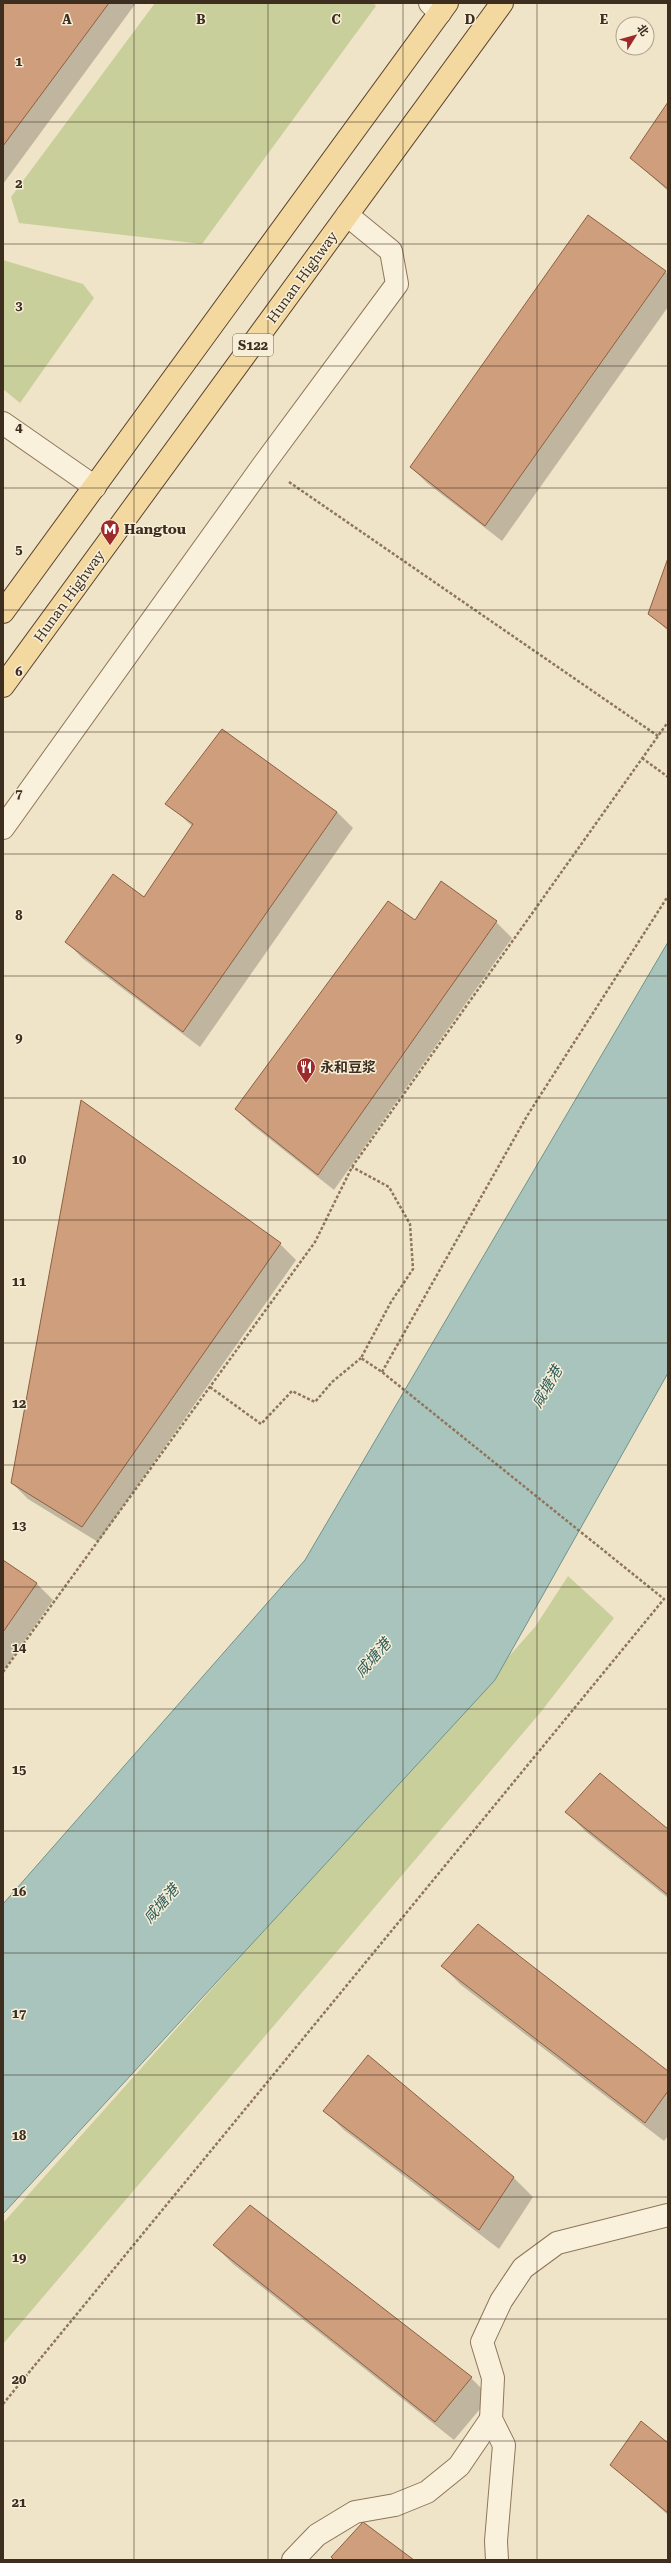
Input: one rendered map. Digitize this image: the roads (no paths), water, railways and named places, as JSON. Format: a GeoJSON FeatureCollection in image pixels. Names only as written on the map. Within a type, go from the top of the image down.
{"type":"FeatureCollection","features":[{"type":"Feature","properties":{"kind":"main road","name":"Hunan Highway"},"geometry":{"type":"LineString","coordinates":[[3,686],[502,3]]}},
{"type":"Feature","properties":{"kind":"main road"},"geometry":{"type":"LineString","coordinates":[[3,612],[95,487],[439,6]]}},
{"type":"Feature","properties":{"kind":"lane"},"geometry":{"type":"LineString","coordinates":[[3,828],[264,464],[397,284],[391,251],[347,215]]}},
{"type":"Feature","properties":{"kind":"lane"},"geometry":{"type":"LineString","coordinates":[[3,423],[95,487]]}},
{"type":"Feature","properties":{"kind":"lane"},"geometry":{"type":"LineString","coordinates":[[497,2560],[496,2541],[504,2445],[491,2419],[493,2378],[482,2342],[502,2300],[523,2268],[557,2243],[668,2215]]}},
{"type":"Feature","properties":{"kind":"lane"},"geometry":{"type":"LineString","coordinates":[[293,2560],[317,2535],[355,2512],[395,2505],[427,2492],[459,2466],[491,2419]]}},
{"type":"Feature","properties":{"kind":"water","name":"咸塘港"},"geometry":{"type":"Polygon","coordinates":[[[668,942],[668,1373],[495,1680],[3,2214],[3,1904],[305,1560],[668,942]]]}},
{"type":"Feature","properties":{"kind":"place","name":"Hangtou"},"geometry":{"type":"Point","coordinates":[110,546]}},
{"type":"Feature","properties":{"kind":"place","name":"永和豆浆"},"geometry":{"type":"Point","coordinates":[306,1084]}}]}
